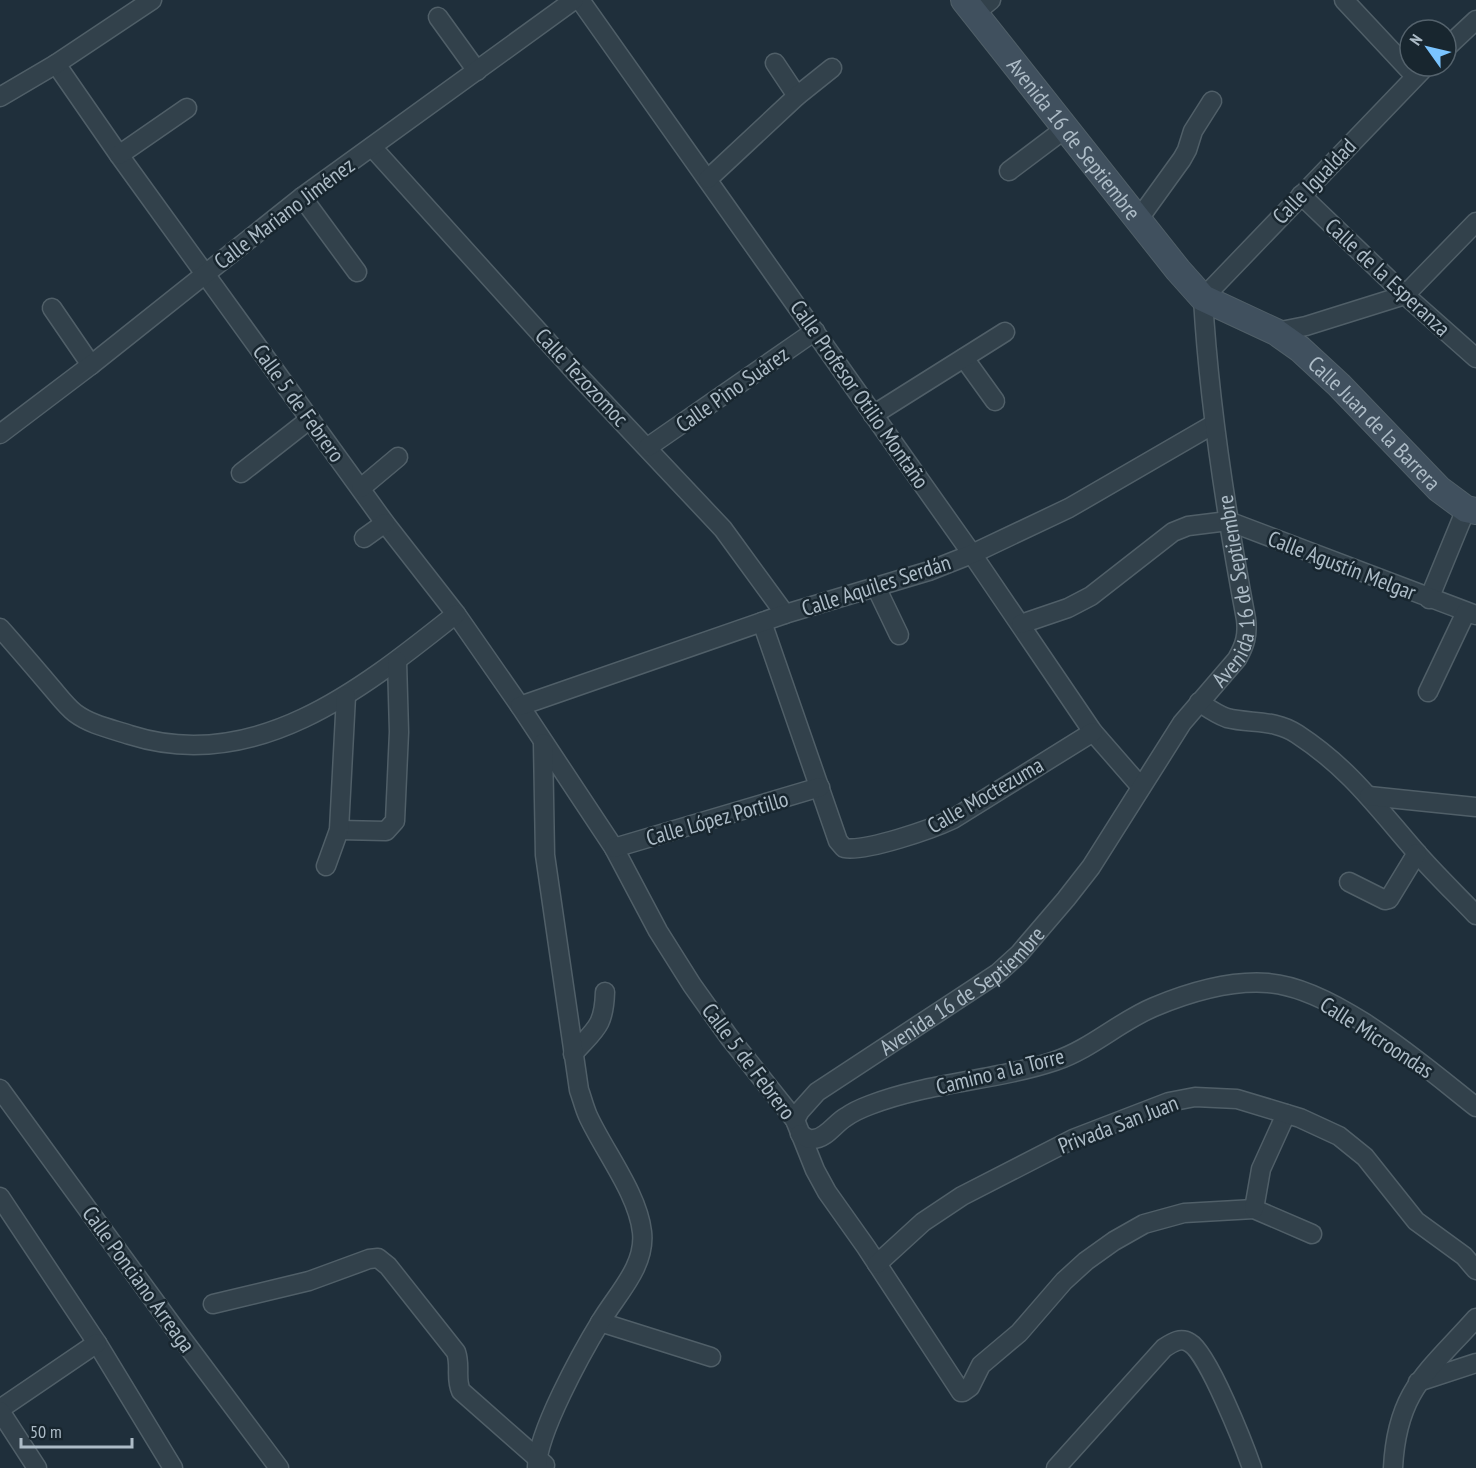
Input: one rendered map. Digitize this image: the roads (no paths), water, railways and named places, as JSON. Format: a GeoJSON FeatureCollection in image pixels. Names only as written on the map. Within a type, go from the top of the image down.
{"type":"FeatureCollection","features":[{"type":"Feature","properties":{"kind":"street"},"geometry":{"type":"LineString","coordinates":[[0,97],[56,64],[152,0]]}},
{"type":"Feature","properties":{"kind":"street","name":"Calle Mariano Jiménez"},"geometry":{"type":"LineString","coordinates":[[0,434],[91,365],[302,197],[574,0]]}},
{"type":"Feature","properties":{"kind":"street","name":"Calle Profesor Otilio Montaño"},"geometry":{"type":"LineString","coordinates":[[580,0],[972,554],[1093,732],[1141,787]]}},
{"type":"Feature","properties":{"kind":"street"},"geometry":{"type":"LineString","coordinates":[[1344,0],[1398,50]]}},
{"type":"Feature","properties":{"kind":"street","name":"Avenida 16 de Septiembre"},"geometry":{"type":"LineString","coordinates":[[798,1127],[800,1111],[817,1092],[998,973],[1019,954],[1091,867],[1182,723],[1237,659],[1246,642],[1246,619],[1228,521],[1214,424],[1203,298],[1178,270],[1066,128],[976,5]]}},
{"type":"Feature","properties":{"kind":"street"},"geometry":{"type":"LineString","coordinates":[[438,17],[477,71]]}},
{"type":"Feature","properties":{"kind":"street"},"geometry":{"type":"LineString","coordinates":[[1458,37],[1476,20]]}},
{"type":"Feature","properties":{"kind":"street"},"geometry":{"type":"LineString","coordinates":[[775,63],[797,96]]}},
{"type":"Feature","properties":{"kind":"street","name":"Calle 5 de Febrero"},"geometry":{"type":"LineString","coordinates":[[56,64],[119,155],[385,523],[456,614],[520,706],[614,848],[658,931],[692,985],[798,1127],[826,1192],[877,1264],[958,1389],[966,1391],[981,1365],[1019,1333],[1064,1281],[1086,1261],[1114,1241],[1144,1224],[1184,1213],[1254,1209]]}},
{"type":"Feature","properties":{"kind":"street"},"geometry":{"type":"LineString","coordinates":[[708,179],[797,96],[832,68]]}},
{"type":"Feature","properties":{"kind":"street","name":"Calle Igualdad"},"geometry":{"type":"LineString","coordinates":[[1203,298],[1414,78]]}},
{"type":"Feature","properties":{"kind":"street"},"geometry":{"type":"LineString","coordinates":[[1138,220],[1182,159],[1193,131],[1212,100]]}},
{"type":"Feature","properties":{"kind":"street"},"geometry":{"type":"LineString","coordinates":[[119,155],[187,108]]}},
{"type":"Feature","properties":{"kind":"street"},"geometry":{"type":"LineString","coordinates":[[1009,171],[1066,128]]}},
{"type":"Feature","properties":{"kind":"street","name":"Calle Tezozomoc"},"geometry":{"type":"LineString","coordinates":[[372,147],[576,373],[723,529],[785,614]]}},
{"type":"Feature","properties":{"kind":"street","name":"Calle de la Esperanza"},"geometry":{"type":"LineString","coordinates":[[1301,195],[1405,296],[1476,358]]}},
{"type":"Feature","properties":{"kind":"street"},"geometry":{"type":"LineString","coordinates":[[302,197],[357,272]]}},
{"type":"Feature","properties":{"kind":"street"},"geometry":{"type":"LineString","coordinates":[[1276,332],[1306,326],[1405,296],[1476,222]]}},
{"type":"Feature","properties":{"kind":"street","name":"Calle Juan de la Barrera"},"geometry":{"type":"LineString","coordinates":[[1203,298],[1276,332],[1317,364],[1409,460],[1440,489],[1471,510]]}},
{"type":"Feature","properties":{"kind":"street"},"geometry":{"type":"LineString","coordinates":[[52,308],[91,365]]}},
{"type":"Feature","properties":{"kind":"street","name":"Calle Pino Suárez"},"geometry":{"type":"LineString","coordinates":[[648,447],[815,331]]}},
{"type":"Feature","properties":{"kind":"street"},"geometry":{"type":"LineString","coordinates":[[873,414],[1005,332]]}},
{"type":"Feature","properties":{"kind":"street"},"geometry":{"type":"LineString","coordinates":[[964,358],[995,401]]}},
{"type":"Feature","properties":{"kind":"street"},"geometry":{"type":"LineString","coordinates":[[241,473],[310,419]]}},
{"type":"Feature","properties":{"kind":"street","name":"Calle Aquiles Serdán"},"geometry":{"type":"LineString","coordinates":[[520,706],[785,614],[929,571],[972,554],[1069,508],[1214,424]]}},
{"type":"Feature","properties":{"kind":"street"},"geometry":{"type":"LineString","coordinates":[[361,488],[398,457]]}},
{"type":"Feature","properties":{"kind":"street"},"geometry":{"type":"LineString","coordinates":[[1430,598],[1471,510]]}},
{"type":"Feature","properties":{"kind":"street","name":"Calle Agustín Melgar"},"geometry":{"type":"LineString","coordinates":[[1021,624],[1068,608],[1091,596],[1173,532],[1188,526],[1228,521],[1471,614]]}},
{"type":"Feature","properties":{"kind":"street"},"geometry":{"type":"LineString","coordinates":[[364,538],[385,523]]}},
{"type":"Feature","properties":{"kind":"street"},"geometry":{"type":"LineString","coordinates":[[876,587],[899,635]]}},
{"type":"Feature","properties":{"kind":"street"},"geometry":{"type":"LineString","coordinates":[[0,628],[74,713],[96,724],[143,739],[172,745],[199,746],[263,736],[346,696],[398,661],[456,614]]}},
{"type":"Feature","properties":{"kind":"street"},"geometry":{"type":"LineString","coordinates":[[1428,693],[1471,614]]}},
{"type":"Feature","properties":{"kind":"street"},"geometry":{"type":"LineString","coordinates":[[762,622],[820,788]]}},
{"type":"Feature","properties":{"kind":"street"},"geometry":{"type":"LineString","coordinates":[[339,830],[386,831],[392,826],[396,816],[399,732],[398,661]]}},
{"type":"Feature","properties":{"kind":"street"},"geometry":{"type":"LineString","coordinates":[[327,866],[339,830],[346,696]]}},
{"type":"Feature","properties":{"kind":"street"},"geometry":{"type":"LineString","coordinates":[[1199,702],[1214,713],[1229,718],[1271,723],[1294,731],[1333,759],[1369,795],[1417,853],[1476,915]]}},
{"type":"Feature","properties":{"kind":"street","name":"Calle Moctezuma"},"geometry":{"type":"LineString","coordinates":[[820,788],[838,841],[844,848],[849,849],[918,834],[953,819],[1093,732]]}},
{"type":"Feature","properties":{"kind":"street"},"geometry":{"type":"LineString","coordinates":[[541,1466],[544,1438],[566,1386],[600,1322],[637,1264],[642,1250],[642,1230],[632,1200],[587,1115],[579,1090],[544,855],[543,743]]}},
{"type":"Feature","properties":{"kind":"street","name":"Calle López Portillo"},"geometry":{"type":"LineString","coordinates":[[614,848],[820,788]]}},
{"type":"Feature","properties":{"kind":"street"},"geometry":{"type":"LineString","coordinates":[[1369,795],[1476,807]]}},
{"type":"Feature","properties":{"kind":"street"},"geometry":{"type":"LineString","coordinates":[[1349,882],[1385,900],[1392,896],[1417,853]]}},
{"type":"Feature","properties":{"kind":"street","name":"Camino a la Torre"},"geometry":{"type":"LineString","coordinates":[[798,1127],[809,1139],[819,1138],[848,1115],[896,1097],[1057,1060],[1140,1013],[1186,995],[1210,988],[1242,983],[1270,983]]}},
{"type":"Feature","properties":{"kind":"street","name":"Calle Microondas"},"geometry":{"type":"LineString","coordinates":[[1270,983],[1291,987],[1318,997],[1347,1012],[1476,1107]]}},
{"type":"Feature","properties":{"kind":"street"},"geometry":{"type":"LineString","coordinates":[[573,1054],[602,1021],[605,992]]}},
{"type":"Feature","properties":{"kind":"street","name":"Calle Ponciano Arreaga"},"geometry":{"type":"LineString","coordinates":[[0,1089],[172,1326],[279,1468]]}},
{"type":"Feature","properties":{"kind":"street","name":"Privada San Juan"},"geometry":{"type":"LineString","coordinates":[[877,1264],[923,1222],[962,1196],[1073,1139],[1169,1102],[1206,1097],[1237,1099],[1286,1114],[1339,1136],[1365,1157],[1408,1213],[1464,1256],[1476,1270]]}},
{"type":"Feature","properties":{"kind":"street"},"geometry":{"type":"LineString","coordinates":[[1286,1114],[1261,1169],[1254,1209],[1312,1234]]}},
{"type":"Feature","properties":{"kind":"street"},"geometry":{"type":"LineString","coordinates":[[0,1197],[97,1343],[173,1468]]}},
{"type":"Feature","properties":{"kind":"street"},"geometry":{"type":"LineString","coordinates":[[213,1304],[309,1281],[369,1259],[378,1258],[388,1266],[456,1352],[461,1391],[541,1466]]}},
{"type":"Feature","properties":{"kind":"street"},"geometry":{"type":"LineString","coordinates":[[1393,1468],[1394,1441],[1406,1402],[1417,1383],[1476,1318]]}},
{"type":"Feature","properties":{"kind":"street"},"geometry":{"type":"LineString","coordinates":[[600,1322],[711,1357]]}},
{"type":"Feature","properties":{"kind":"street"},"geometry":{"type":"LineString","coordinates":[[1056,1468],[1164,1348],[1180,1340],[1188,1341],[1194,1346],[1206,1363],[1252,1468]]}},
{"type":"Feature","properties":{"kind":"street"},"geometry":{"type":"LineString","coordinates":[[37,1468],[0,1410],[97,1343]]}},
{"type":"Feature","properties":{"kind":"street"},"geometry":{"type":"LineString","coordinates":[[1417,1383],[1476,1363]]}}]}
